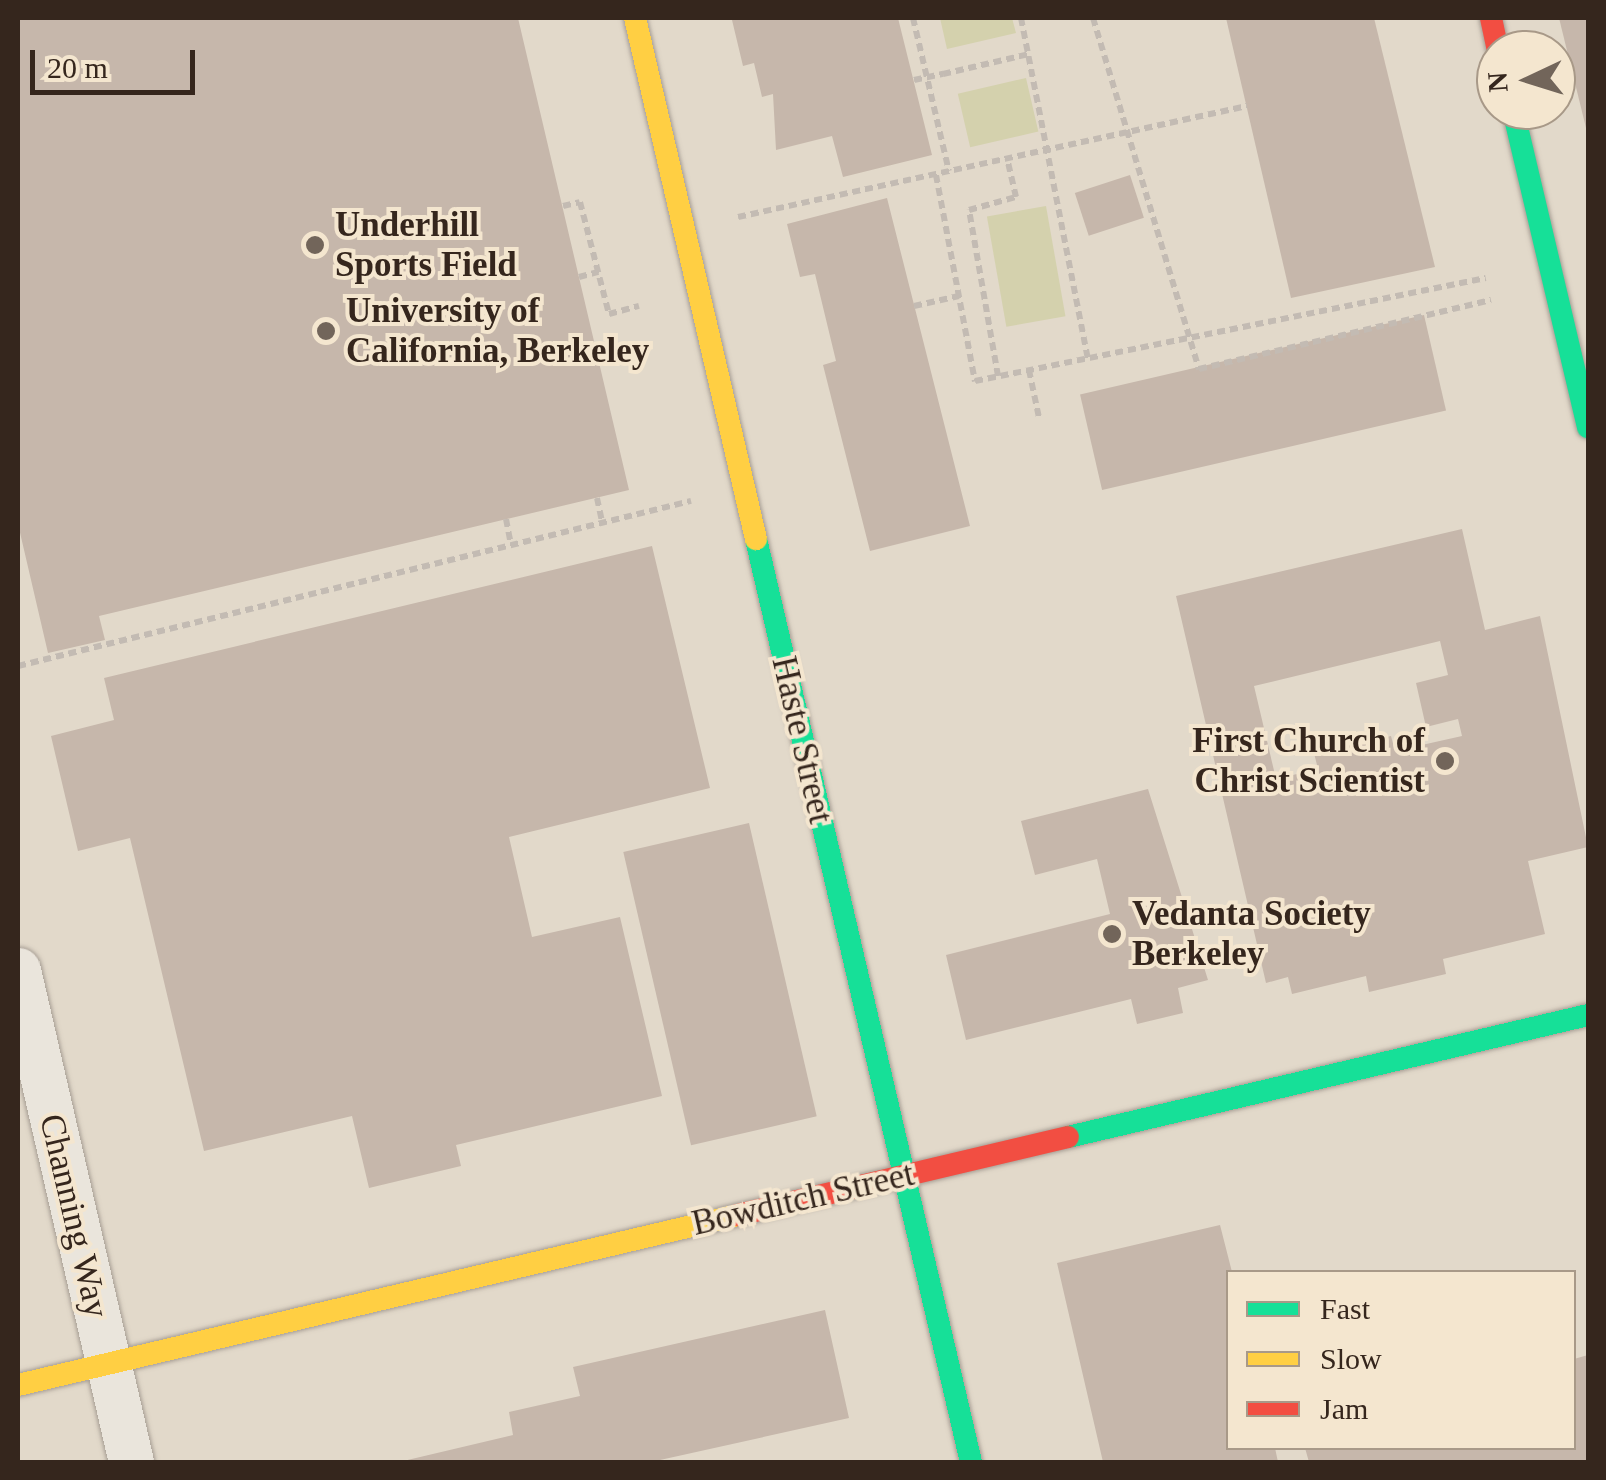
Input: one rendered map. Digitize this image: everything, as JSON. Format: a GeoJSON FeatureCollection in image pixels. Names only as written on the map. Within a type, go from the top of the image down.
{"type":"FeatureCollection","features":[{"type":"Feature","properties":{"kind":"street","name":"Haste Street"},"geometry":{"type":"LineString","coordinates":[[634,18],[971,1462]]}},
{"type":"Feature","properties":{"kind":"street"},"geometry":{"type":"LineString","coordinates":[[1520,130],[1572,290],[1588,427]]}},
{"type":"Feature","properties":{"kind":"street","name":"Channing Way"},"geometry":{"type":"LineString","coordinates":[[18,970],[131,1462]]}},
{"type":"Feature","properties":{"kind":"street","name":"Bowditch Street"},"geometry":{"type":"LineString","coordinates":[[18,1384],[1588,1015]]}},
{"type":"Feature","properties":{"kind":"path"},"geometry":{"type":"LineString","coordinates":[[913,18],[949,171]]}},
{"type":"Feature","properties":{"kind":"path"},"geometry":{"type":"LineString","coordinates":[[1022,18],[1088,358]]}},
{"type":"Feature","properties":{"kind":"path"},"geometry":{"type":"LineString","coordinates":[[1093,18],[1193,337],[1198,369],[1491,300]]}},
{"type":"Feature","properties":{"kind":"path"},"geometry":{"type":"LineString","coordinates":[[914,80],[1029,54]]}},
{"type":"Feature","properties":{"kind":"path"},"geometry":{"type":"LineString","coordinates":[[683,229],[1247,106]]}},
{"type":"Feature","properties":{"kind":"path"},"geometry":{"type":"LineString","coordinates":[[998,376],[970,210],[1016,197],[1007,159]]}},
{"type":"Feature","properties":{"kind":"path"},"geometry":{"type":"LineString","coordinates":[[936,175],[975,381],[1486,278]]}},
{"type":"Feature","properties":{"kind":"path"},"geometry":{"type":"LineString","coordinates":[[562,206],[580,202],[608,314],[639,306]]}},
{"type":"Feature","properties":{"kind":"path"},"geometry":{"type":"LineString","coordinates":[[580,277],[598,272]]}},
{"type":"Feature","properties":{"kind":"path"},"geometry":{"type":"LineString","coordinates":[[914,306],[959,296]]}},
{"type":"Feature","properties":{"kind":"path"},"geometry":{"type":"LineString","coordinates":[[1029,370],[1039,418]]}},
{"type":"Feature","properties":{"kind":"path"},"geometry":{"type":"LineString","coordinates":[[18,666],[744,488]]}},
{"type":"Feature","properties":{"kind":"path"},"geometry":{"type":"LineString","coordinates":[[597,498],[602,522]]}},
{"type":"Feature","properties":{"kind":"path"},"geometry":{"type":"LineString","coordinates":[[506,519],[511,544]]}},
{"type":"Feature","properties":{"kind":"shaded area"},"geometry":{"type":"Polygon","coordinates":[[[940,18],[1012,18],[1016,33],[947,49],[940,18]]]}},
{"type":"Feature","properties":{"kind":"shaded area"},"geometry":{"type":"Polygon","coordinates":[[[1026,78],[1038,132],[970,147],[958,94],[1026,78]]]}},
{"type":"Feature","properties":{"kind":"shaded area"},"geometry":{"type":"Polygon","coordinates":[[[1046,206],[1065,316],[1006,327],[987,216],[1046,206]]]}},
{"type":"Feature","properties":{"kind":"building","name":"Underhill Sports Field"},"geometry":{"type":"Polygon","coordinates":[[[18,18],[518,18],[629,490],[99,616],[105,640],[48,653],[18,524],[18,18]]]}},
{"type":"Feature","properties":{"kind":"building"},"geometry":{"type":"Polygon","coordinates":[[[898,18],[932,155],[843,177],[832,136],[776,150],[773,94],[762,97],[754,63],[743,66],[732,20],[898,18]]]}},
{"type":"Feature","properties":{"kind":"building"},"geometry":{"type":"Polygon","coordinates":[[[1226,18],[1374,18],[1435,267],[1291,298],[1226,18]]]}},
{"type":"Feature","properties":{"kind":"building"},"geometry":{"type":"Polygon","coordinates":[[[1559,18],[1588,18],[1588,132],[1576,87],[1576,30],[1562,30],[1559,18]]]}},
{"type":"Feature","properties":{"kind":"building"},"geometry":{"type":"Polygon","coordinates":[[[1130,175],[1144,218],[1089,236],[1075,193],[1130,175]]]}},
{"type":"Feature","properties":{"kind":"building"},"geometry":{"type":"Polygon","coordinates":[[[887,198],[970,526],[870,551],[823,365],[836,361],[815,274],[800,277],[787,224],[887,198]]]}},
{"type":"Feature","properties":{"kind":"building"},"geometry":{"type":"Polygon","coordinates":[[[1424,315],[1446,410],[1102,490],[1080,394],[1424,315]]]}},
{"type":"Feature","properties":{"kind":"building","name":"First Church of Christ Scientist"},"geometry":{"type":"Polygon","coordinates":[[[1462,529],[1485,630],[1540,616],[1588,847],[1528,861],[1545,934],[1443,959],[1446,974],[1369,992],[1366,976],[1292,994],[1288,977],[1266,983],[1176,596],[1462,529]],[[1440,641],[1254,686],[1276,779],[1318,769],[1314,753],[1391,736],[1395,751],[1462,736],[1458,719],[1426,727],[1416,683],[1448,675],[1440,641]]]}},
{"type":"Feature","properties":{"kind":"building"},"geometry":{"type":"Polygon","coordinates":[[[652,546],[710,788],[509,837],[532,937],[620,917],[662,1096],[456,1145],[461,1166],[369,1188],[352,1116],[204,1151],[130,838],[78,851],[51,736],[114,720],[104,678],[652,546]]]}},
{"type":"Feature","properties":{"kind":"building","name":"Vedanta Society Berkeley"},"geometry":{"type":"Polygon","coordinates":[[[1148,789],[1208,980],[1178,988],[1183,1013],[1137,1024],[1131,999],[966,1040],[946,955],[1110,914],[1097,859],[1035,875],[1021,821],[1148,789]]]}},
{"type":"Feature","properties":{"kind":"building"},"geometry":{"type":"Polygon","coordinates":[[[749,823],[817,1116],[691,1145],[623,852],[749,823]]]}},
{"type":"Feature","properties":{"kind":"building"},"geometry":{"type":"Polygon","coordinates":[[[1220,1225],[1231,1270],[1226,1270],[1226,1450],[1275,1450],[1278,1462],[1103,1462],[1057,1263],[1220,1225]]]}},
{"type":"Feature","properties":{"kind":"building"},"geometry":{"type":"Polygon","coordinates":[[[825,1310],[849,1418],[651,1462],[399,1462],[513,1435],[509,1412],[580,1396],[573,1367],[825,1310]]]}},
{"type":"Feature","properties":{"kind":"building"},"geometry":{"type":"Polygon","coordinates":[[[1588,1355],[1588,1462],[1309,1462],[1306,1450],[1576,1450],[1576,1358],[1588,1355]]]}},
{"type":"Feature","properties":{"kind":"traffic: fast"},"geometry":{"type":"LineString","coordinates":[[1518,130],[1588,427]]}},
{"type":"Feature","properties":{"kind":"traffic: fast"},"geometry":{"type":"LineString","coordinates":[[756,539],[971,1462]]}},
{"type":"Feature","properties":{"kind":"traffic: fast"},"geometry":{"type":"LineString","coordinates":[[1068,1137],[1588,1015]]}},
{"type":"Feature","properties":{"kind":"traffic: slow"},"geometry":{"type":"LineString","coordinates":[[635,18],[756,539]]}},
{"type":"Feature","properties":{"kind":"traffic: slow"},"geometry":{"type":"LineString","coordinates":[[18,1385],[738,1215]]}},
{"type":"Feature","properties":{"kind":"traffic: jam"},"geometry":{"type":"LineString","coordinates":[[1491,18],[1494,30]]}},
{"type":"Feature","properties":{"kind":"traffic: jam"},"geometry":{"type":"LineString","coordinates":[[738,1215],[1068,1137]]}},
{"type":"Feature","properties":{"kind":"place","name":"Underhill Sports Field"},"geometry":{"type":"Point","coordinates":[315,245]}},
{"type":"Feature","properties":{"kind":"place","name":"University of California, Berkeley"},"geometry":{"type":"Point","coordinates":[326,331]}},
{"type":"Feature","properties":{"kind":"place","name":"First Church of Christ Scientist"},"geometry":{"type":"Point","coordinates":[1445,761]}},
{"type":"Feature","properties":{"kind":"place","name":"Vedanta Society Berkeley"},"geometry":{"type":"Point","coordinates":[1112,934]}}]}
